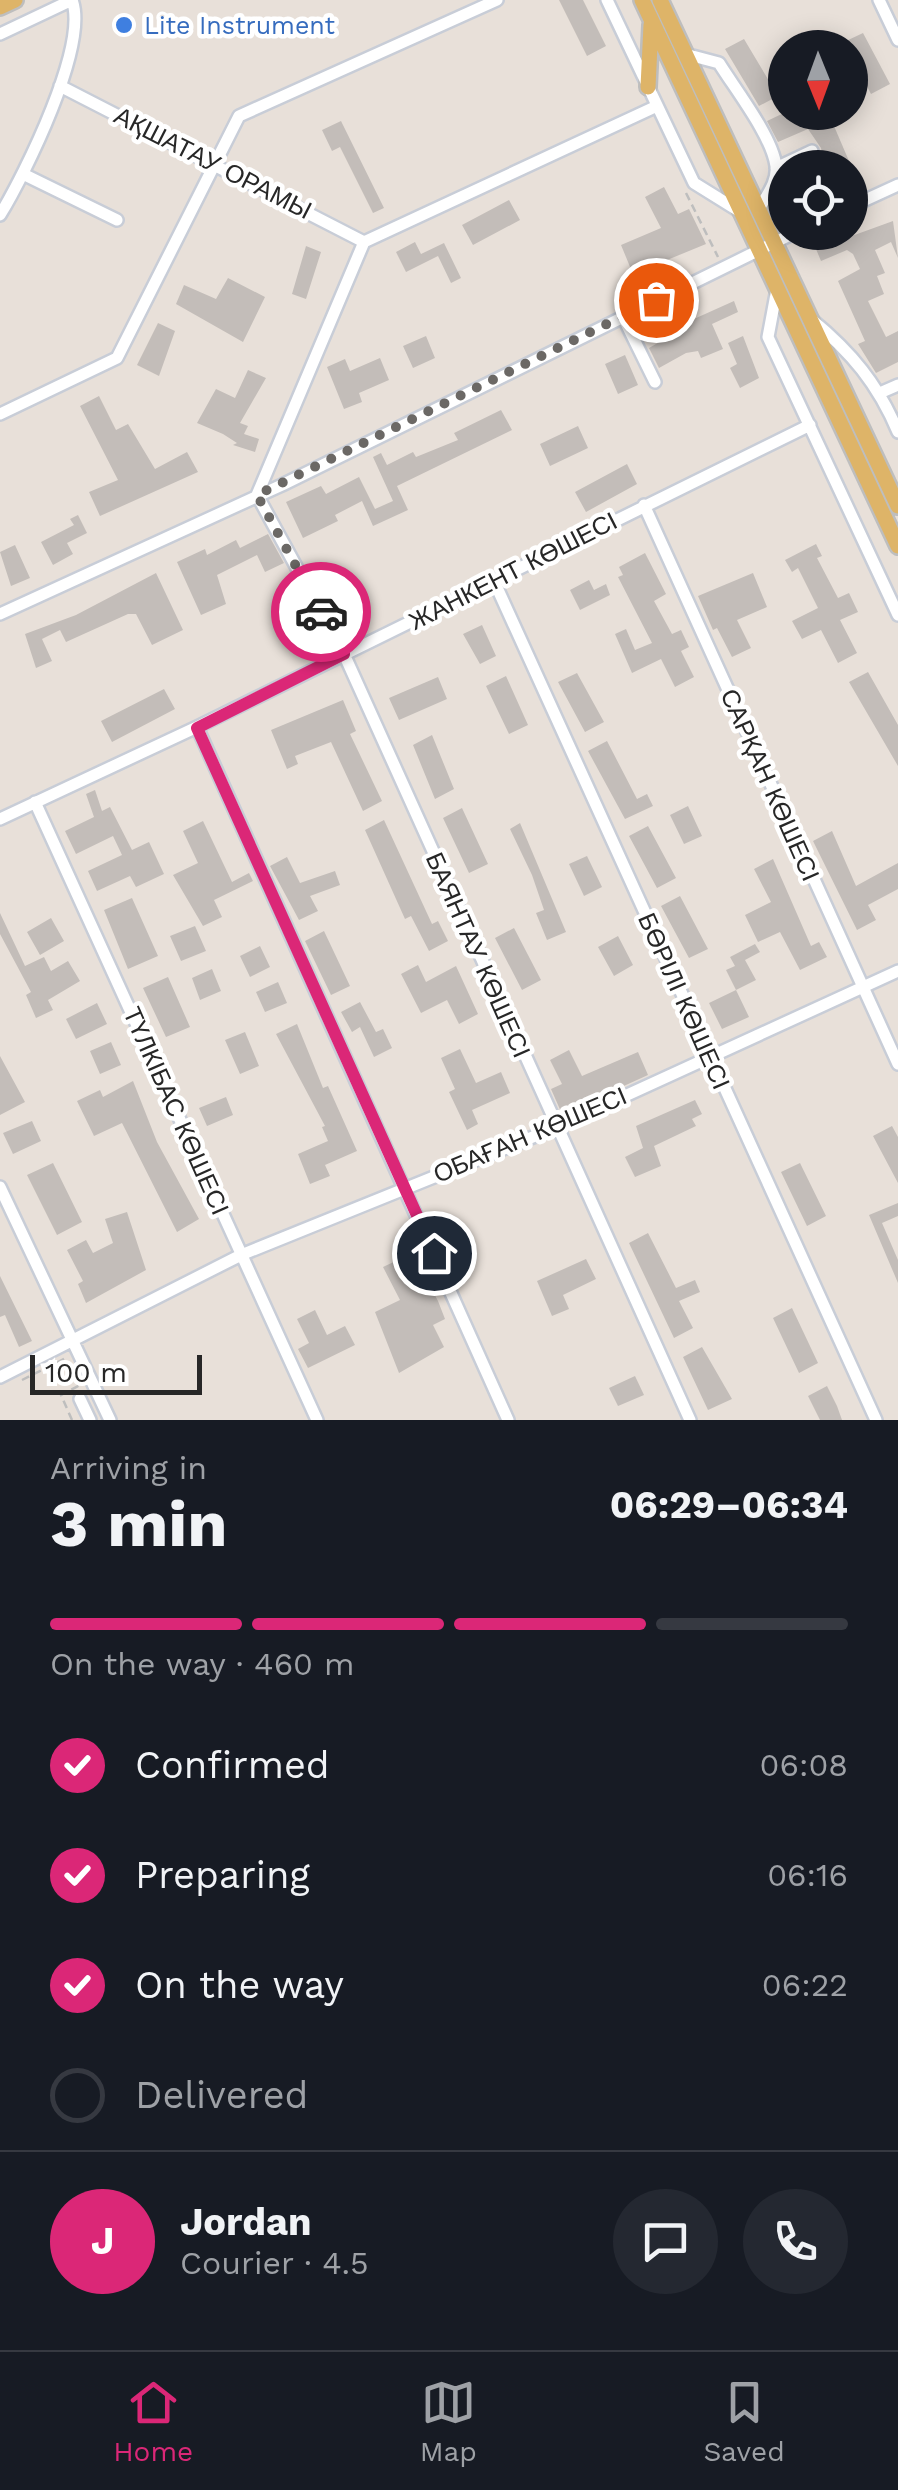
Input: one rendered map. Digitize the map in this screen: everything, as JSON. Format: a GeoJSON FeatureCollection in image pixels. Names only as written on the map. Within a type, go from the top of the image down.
{"type":"FeatureCollection","features":[{"type":"Feature","properties":{"kind":"main road"},"geometry":{"type":"LineString","coordinates":[[0,8],[15,0]]}},
{"type":"Feature","properties":{"kind":"main road"},"geometry":{"type":"LineString","coordinates":[[642,0],[741,212],[767,246],[810,318],[898,506]]}},
{"type":"Feature","properties":{"kind":"main road"},"geometry":{"type":"LineString","coordinates":[[660,0],[758,209],[777,289],[898,546]]}},
{"type":"Feature","properties":{"kind":"main road"},"geometry":{"type":"LineString","coordinates":[[648,87],[652,21]]}},
{"type":"Feature","properties":{"kind":"street"},"geometry":{"type":"LineString","coordinates":[[0,414],[117,358],[239,116],[498,0]]}},
{"type":"Feature","properties":{"kind":"street"},"geometry":{"type":"LineString","coordinates":[[607,0],[694,182],[741,212]]}},
{"type":"Feature","properties":{"kind":"street"},"geometry":{"type":"LineString","coordinates":[[879,0],[898,40]]}},
{"type":"Feature","properties":{"kind":"street"},"geometry":{"type":"LineString","coordinates":[[0,34],[76,2],[78,15],[60,86],[23,174],[0,215]]}},
{"type":"Feature","properties":{"kind":"street"},"geometry":{"type":"LineString","coordinates":[[686,54],[718,64],[768,154]]}},
{"type":"Feature","properties":{"kind":"street","name":"АҚШАТАУ ОРАМЫ"},"geometry":{"type":"LineString","coordinates":[[60,86],[364,242]]}},
{"type":"Feature","properties":{"kind":"street"},"geometry":{"type":"LineString","coordinates":[[257,495],[364,242],[657,106]]}},
{"type":"Feature","properties":{"kind":"street"},"geometry":{"type":"LineString","coordinates":[[23,174],[117,220]]}},
{"type":"Feature","properties":{"kind":"street"},"geometry":{"type":"LineString","coordinates":[[868,199],[898,185]]}},
{"type":"Feature","properties":{"kind":"street"},"geometry":{"type":"LineString","coordinates":[[758,209],[768,186]]}},
{"type":"Feature","properties":{"kind":"street"},"geometry":{"type":"LineString","coordinates":[[0,614],[257,495],[767,246]]}},
{"type":"Feature","properties":{"kind":"street"},"geometry":{"type":"LineString","coordinates":[[777,289],[768,336],[898,615]]}},
{"type":"Feature","properties":{"kind":"street"},"geometry":{"type":"LineString","coordinates":[[623,317],[655,382]]}},
{"type":"Feature","properties":{"kind":"street"},"geometry":{"type":"LineString","coordinates":[[810,318],[844,346],[882,392],[898,432]]}},
{"type":"Feature","properties":{"kind":"street"},"geometry":{"type":"LineString","coordinates":[[882,392],[898,384]]}},
{"type":"Feature","properties":{"kind":"street","name":"ЖАНКЕНТ КӨШЕСІ"},"geometry":{"type":"LineString","coordinates":[[0,819],[197,728],[810,425]]}},
{"type":"Feature","properties":{"kind":"street","name":"БАЯНТАУ КӨШЕСІ"},"geometry":{"type":"LineString","coordinates":[[257,495],[344,654],[690,1420]]}},
{"type":"Feature","properties":{"kind":"street","name":"САРҚАН КӨШЕСІ"},"geometry":{"type":"LineString","coordinates":[[644,505],[898,1064]]}},
{"type":"Feature","properties":{"kind":"street","name":"БӨРІЛІ КӨШЕСІ"},"geometry":{"type":"LineString","coordinates":[[494,581],[876,1420]]}},
{"type":"Feature","properties":{"kind":"street"},"geometry":{"type":"LineString","coordinates":[[197,728],[508,1420]]}},
{"type":"Feature","properties":{"kind":"street","name":"ТҮЛКІБАС КӨШЕСІ"},"geometry":{"type":"LineString","coordinates":[[36,802],[318,1420]]}},
{"type":"Feature","properties":{"kind":"street","name":"ОБАҒАН КӨШЕСІ"},"geometry":{"type":"LineString","coordinates":[[0,1377],[69,1348],[241,1255],[555,1128],[898,971]]}},
{"type":"Feature","properties":{"kind":"street"},"geometry":{"type":"LineString","coordinates":[[0,1187],[69,1348],[110,1420]]}},
{"type":"Feature","properties":{"kind":"street"},"geometry":{"type":"LineString","coordinates":[[80,1400],[90,1420]]}},
{"type":"Feature","properties":{"kind":"path"},"geometry":{"type":"LineString","coordinates":[[18,1382],[69,1348],[81,1385],[61,1395],[72,1420]]}},
{"type":"Feature","properties":{"kind":"building"},"geometry":{"type":"Polygon","coordinates":[[[559,0],[583,0],[606,46],[587,56],[559,0]]]}},
{"type":"Feature","properties":{"kind":"building"},"geometry":{"type":"Polygon","coordinates":[[[744,39],[768,79],[768,101],[759,106],[725,49],[744,39]]]}},
{"type":"Feature","properties":{"kind":"building"},"geometry":{"type":"Polygon","coordinates":[[[868,42],[890,84],[871,94],[868,88],[868,42]]]}},
{"type":"Feature","properties":{"kind":"building"},"geometry":{"type":"Polygon","coordinates":[[[341,121],[384,208],[373,213],[340,147],[332,151],[322,130],[341,121]]]}},
{"type":"Feature","properties":{"kind":"building"},"geometry":{"type":"Polygon","coordinates":[[[772,130],[806,130],[778,142],[772,130]]]}},
{"type":"Feature","properties":{"kind":"building"},"geometry":{"type":"Polygon","coordinates":[[[809,130],[836,130],[844,150],[821,150],[809,130]]]}},
{"type":"Feature","properties":{"kind":"building"},"geometry":{"type":"Polygon","coordinates":[[[664,187],[678,214],[689,209],[706,244],[633,274],[621,245],[661,228],[645,197],[664,187]]]}},
{"type":"Feature","properties":{"kind":"building"},"geometry":{"type":"Polygon","coordinates":[[[509,200],[520,220],[473,245],[462,225],[509,200]]]}},
{"type":"Feature","properties":{"kind":"building"},"geometry":{"type":"Polygon","coordinates":[[[893,221],[898,258],[891,242],[875,250],[885,273],[877,276],[884,294],[868,301],[886,337],[898,331],[898,362],[876,373],[858,344],[865,341],[838,281],[860,269],[847,250],[868,250],[868,230],[893,221]]]}},
{"type":"Feature","properties":{"kind":"building"},"geometry":{"type":"Polygon","coordinates":[[[415,242],[421,254],[444,243],[461,278],[451,283],[438,256],[406,272],[396,252],[415,242]]]}},
{"type":"Feature","properties":{"kind":"building"},"geometry":{"type":"Polygon","coordinates":[[[306,246],[321,252],[306,299],[292,294],[306,246]]]}},
{"type":"Feature","properties":{"kind":"building"},"geometry":{"type":"Polygon","coordinates":[[[816,250],[847,250],[821,261],[816,250]]]}},
{"type":"Feature","properties":{"kind":"building"},"geometry":{"type":"Polygon","coordinates":[[[228,278],[265,297],[243,342],[176,304],[184,285],[216,299],[228,278]]]}},
{"type":"Feature","properties":{"kind":"building"},"geometry":{"type":"Polygon","coordinates":[[[734,301],[738,312],[712,324],[723,349],[701,358],[698,351],[686,353],[659,368],[649,348],[687,326],[685,323],[734,301]]]}},
{"type":"Feature","properties":{"kind":"building"},"geometry":{"type":"Polygon","coordinates":[[[158,323],[175,331],[159,376],[137,365],[158,323]]]}},
{"type":"Feature","properties":{"kind":"building"},"geometry":{"type":"Polygon","coordinates":[[[426,336],[435,358],[413,368],[403,346],[426,336]]]}},
{"type":"Feature","properties":{"kind":"building"},"geometry":{"type":"Polygon","coordinates":[[[743,336],[759,378],[740,388],[730,368],[737,364],[728,343],[743,336]]]}},
{"type":"Feature","properties":{"kind":"building"},"geometry":{"type":"Polygon","coordinates":[[[625,355],[638,385],[618,394],[605,364],[625,355]]]}},
{"type":"Feature","properties":{"kind":"building"},"geometry":{"type":"Polygon","coordinates":[[[380,358],[389,380],[359,393],[362,402],[344,409],[327,367],[345,359],[350,371],[380,358]]]}},
{"type":"Feature","properties":{"kind":"building"},"geometry":{"type":"Polygon","coordinates":[[[248,370],[266,378],[240,423],[248,426],[244,434],[259,439],[255,452],[233,445],[237,443],[197,423],[216,389],[235,398],[248,370]]]}},
{"type":"Feature","properties":{"kind":"building"},"geometry":{"type":"Polygon","coordinates":[[[99,396],[116,430],[128,424],[155,469],[187,452],[198,472],[100,516],[89,492],[118,480],[80,406],[99,396]]]}},
{"type":"Feature","properties":{"kind":"building"},"geometry":{"type":"Polygon","coordinates":[[[501,410],[512,430],[397,486],[408,510],[373,526],[362,501],[335,515],[338,521],[303,538],[286,502],[321,486],[326,494],[359,477],[375,509],[393,501],[373,457],[381,453],[387,465],[413,452],[416,457],[458,440],[454,433],[501,410]]]}},
{"type":"Feature","properties":{"kind":"building"},"geometry":{"type":"Polygon","coordinates":[[[578,426],[588,448],[550,466],[540,444],[578,426]]]}},
{"type":"Feature","properties":{"kind":"building"},"geometry":{"type":"Polygon","coordinates":[[[627,464],[637,484],[586,512],[575,492],[627,464]]]}},
{"type":"Feature","properties":{"kind":"building"},"geometry":{"type":"Polygon","coordinates":[[[78,515],[87,533],[67,543],[73,554],[53,565],[41,542],[74,525],[70,519],[78,515]]]}},
{"type":"Feature","properties":{"kind":"building"},"geometry":{"type":"Polygon","coordinates":[[[268,534],[284,563],[265,572],[257,555],[217,575],[226,604],[201,615],[177,562],[205,549],[207,555],[236,540],[240,548],[268,534]]]}},
{"type":"Feature","properties":{"kind":"building"},"geometry":{"type":"Polygon","coordinates":[[[816,544],[822,556],[817,558],[838,598],[849,593],[858,612],[840,620],[857,653],[838,663],[821,630],[802,639],[792,621],[818,608],[798,568],[792,572],[785,560],[816,544]]]}},
{"type":"Feature","properties":{"kind":"building"},"geometry":{"type":"Polygon","coordinates":[[[15,545],[30,578],[11,586],[0,552],[15,545]]]}},
{"type":"Feature","properties":{"kind":"building"},"geometry":{"type":"Polygon","coordinates":[[[645,553],[666,594],[654,601],[672,634],[681,630],[689,647],[681,651],[694,677],[675,687],[661,659],[632,673],[615,634],[626,629],[635,650],[652,643],[618,577],[623,575],[619,567],[645,553]]]}},
{"type":"Feature","properties":{"kind":"building"},"geometry":{"type":"Polygon","coordinates":[[[156,573],[183,630],[152,645],[136,614],[128,614],[66,642],[60,630],[42,639],[52,661],[36,668],[25,634],[76,615],[156,573]]]}},
{"type":"Feature","properties":{"kind":"building"},"geometry":{"type":"Polygon","coordinates":[[[753,573],[767,607],[737,620],[751,648],[732,657],[717,628],[713,630],[698,596],[753,573]]]}},
{"type":"Feature","properties":{"kind":"building"},"geometry":{"type":"Polygon","coordinates":[[[589,580],[594,590],[606,584],[610,595],[580,610],[570,590],[589,580]]]}},
{"type":"Feature","properties":{"kind":"building"},"geometry":{"type":"Polygon","coordinates":[[[482,625],[496,656],[480,664],[463,634],[482,625]]]}},
{"type":"Feature","properties":{"kind":"building"},"geometry":{"type":"Polygon","coordinates":[[[868,672],[898,725],[898,766],[849,682],[868,672]]]}},
{"type":"Feature","properties":{"kind":"building"},"geometry":{"type":"Polygon","coordinates":[[[577,673],[604,722],[585,732],[558,682],[577,673]]]}},
{"type":"Feature","properties":{"kind":"building"},"geometry":{"type":"Polygon","coordinates":[[[506,676],[528,725],[509,734],[486,686],[506,676]]]}},
{"type":"Feature","properties":{"kind":"building"},"geometry":{"type":"Polygon","coordinates":[[[438,677],[447,699],[399,720],[389,698],[438,677]]]}},
{"type":"Feature","properties":{"kind":"building"},"geometry":{"type":"Polygon","coordinates":[[[164,689],[175,709],[112,742],[101,721],[164,689]]]}},
{"type":"Feature","properties":{"kind":"building"},"geometry":{"type":"Polygon","coordinates":[[[343,700],[356,731],[350,734],[382,801],[363,811],[331,742],[295,756],[298,764],[287,769],[271,730],[343,700]]]}},
{"type":"Feature","properties":{"kind":"building"},"geometry":{"type":"Polygon","coordinates":[[[432,735],[454,789],[435,799],[413,745],[432,735]]]}},
{"type":"Feature","properties":{"kind":"building"},"geometry":{"type":"Polygon","coordinates":[[[607,741],[637,799],[647,794],[653,806],[625,819],[588,751],[607,741]]]}},
{"type":"Feature","properties":{"kind":"building"},"geometry":{"type":"Polygon","coordinates":[[[95,790],[102,811],[110,807],[132,850],[149,842],[164,874],[136,887],[130,876],[97,891],[88,871],[122,855],[113,836],[76,854],[65,831],[94,817],[86,794],[95,790]]]}},
{"type":"Feature","properties":{"kind":"building"},"geometry":{"type":"Polygon","coordinates":[[[688,806],[702,836],[684,844],[670,815],[688,806]]]}},
{"type":"Feature","properties":{"kind":"building"},"geometry":{"type":"Polygon","coordinates":[[[462,808],[488,864],[469,873],[443,818],[462,808]]]}},
{"type":"Feature","properties":{"kind":"building"},"geometry":{"type":"Polygon","coordinates":[[[384,820],[432,924],[438,921],[448,941],[429,951],[411,916],[405,919],[365,830],[384,820]]]}},
{"type":"Feature","properties":{"kind":"building"},"geometry":{"type":"Polygon","coordinates":[[[203,821],[232,882],[249,873],[253,881],[214,900],[222,917],[203,926],[173,875],[198,863],[183,831],[203,821]]]}},
{"type":"Feature","properties":{"kind":"building"},"geometry":{"type":"Polygon","coordinates":[[[520,823],[566,932],[547,940],[536,913],[544,910],[510,829],[520,823]]]}},
{"type":"Feature","properties":{"kind":"building"},"geometry":{"type":"Polygon","coordinates":[[[648,826],[676,878],[657,888],[629,836],[648,826]]]}},
{"type":"Feature","properties":{"kind":"building"},"geometry":{"type":"Polygon","coordinates":[[[832,831],[856,886],[898,863],[898,889],[868,905],[876,920],[857,930],[813,841],[832,831]]]}},
{"type":"Feature","properties":{"kind":"building"},"geometry":{"type":"Polygon","coordinates":[[[587,856],[602,887],[584,896],[569,864],[587,856]]]}},
{"type":"Feature","properties":{"kind":"building"},"geometry":{"type":"Polygon","coordinates":[[[287,857],[300,883],[335,871],[340,885],[310,896],[318,911],[299,920],[270,866],[287,857]]]}},
{"type":"Feature","properties":{"kind":"building"},"geometry":{"type":"Polygon","coordinates":[[[773,859],[811,946],[819,942],[827,957],[800,970],[780,932],[758,942],[745,915],[771,902],[754,869],[773,859]]]}},
{"type":"Feature","properties":{"kind":"building"},"geometry":{"type":"Polygon","coordinates":[[[680,896],[708,949],[689,958],[661,906],[680,896]]]}},
{"type":"Feature","properties":{"kind":"building"},"geometry":{"type":"Polygon","coordinates":[[[132,898],[158,956],[128,969],[104,910],[132,898]]]}},
{"type":"Feature","properties":{"kind":"building"},"geometry":{"type":"Polygon","coordinates":[[[0,913],[25,966],[44,957],[51,971],[68,961],[80,981],[48,1000],[53,1010],[36,1018],[26,995],[31,992],[0,934],[0,913]]]}},
{"type":"Feature","properties":{"kind":"building"},"geometry":{"type":"Polygon","coordinates":[[[51,918],[64,941],[40,955],[27,932],[51,918]]]}},
{"type":"Feature","properties":{"kind":"building"},"geometry":{"type":"Polygon","coordinates":[[[195,926],[206,951],[181,961],[170,936],[195,926]]]}},
{"type":"Feature","properties":{"kind":"building"},"geometry":{"type":"Polygon","coordinates":[[[514,928],[541,980],[522,990],[495,938],[514,928]]]}},
{"type":"Feature","properties":{"kind":"building"},"geometry":{"type":"Polygon","coordinates":[[[324,931],[350,986],[331,995],[305,941],[324,931]]]}},
{"type":"Feature","properties":{"kind":"building"},"geometry":{"type":"Polygon","coordinates":[[[618,936],[633,965],[614,976],[598,947],[618,936]]]}},
{"type":"Feature","properties":{"kind":"building"},"geometry":{"type":"Polygon","coordinates":[[[755,944],[760,952],[745,960],[756,980],[736,990],[726,970],[735,966],[730,957],[755,944]]]}},
{"type":"Feature","properties":{"kind":"building"},"geometry":{"type":"Polygon","coordinates":[[[260,946],[270,967],[250,977],[240,956],[260,946]]]}},
{"type":"Feature","properties":{"kind":"building"},"geometry":{"type":"Polygon","coordinates":[[[418,965],[426,982],[456,966],[478,1014],[459,1024],[447,1000],[421,1013],[401,974],[418,965]]]}},
{"type":"Feature","properties":{"kind":"building"},"geometry":{"type":"Polygon","coordinates":[[[212,969],[221,991],[200,1000],[192,978],[212,969]]]}},
{"type":"Feature","properties":{"kind":"building"},"geometry":{"type":"Polygon","coordinates":[[[168,977],[190,1027],[166,1037],[143,988],[168,977]]]}},
{"type":"Feature","properties":{"kind":"building"},"geometry":{"type":"Polygon","coordinates":[[[278,982],[287,1003],[265,1012],[256,992],[278,982]]]}},
{"type":"Feature","properties":{"kind":"building"},"geometry":{"type":"Polygon","coordinates":[[[736,990],[749,1017],[722,1029],[709,1003],[736,990]]]}},
{"type":"Feature","properties":{"kind":"building"},"geometry":{"type":"Polygon","coordinates":[[[360,1002],[376,1032],[383,1029],[392,1048],[374,1057],[360,1027],[352,1032],[341,1012],[360,1002]]]}},
{"type":"Feature","properties":{"kind":"building"},"geometry":{"type":"Polygon","coordinates":[[[97,1003],[107,1024],[76,1039],[66,1019],[97,1003]]]}},
{"type":"Feature","properties":{"kind":"building"},"geometry":{"type":"Polygon","coordinates":[[[297,1024],[323,1088],[328,1086],[357,1151],[325,1165],[330,1176],[310,1184],[298,1154],[328,1141],[322,1127],[325,1126],[276,1034],[297,1024]]]}},
{"type":"Feature","properties":{"kind":"building"},"geometry":{"type":"Polygon","coordinates":[[[245,1032],[259,1066],[240,1074],[225,1040],[245,1032]]]}},
{"type":"Feature","properties":{"kind":"building"},"geometry":{"type":"Polygon","coordinates":[[[111,1042],[121,1065],[100,1074],[90,1051],[111,1042]]]}},
{"type":"Feature","properties":{"kind":"building"},"geometry":{"type":"Polygon","coordinates":[[[460,1049],[476,1083],[501,1072],[510,1093],[472,1110],[478,1124],[467,1130],[449,1092],[455,1089],[441,1058],[460,1049]]]}},
{"type":"Feature","properties":{"kind":"building"},"geometry":{"type":"Polygon","coordinates":[[[569,1050],[582,1076],[638,1052],[648,1075],[562,1114],[551,1089],[562,1084],[550,1060],[569,1050]]]}},
{"type":"Feature","properties":{"kind":"building"},"geometry":{"type":"Polygon","coordinates":[[[0,1056],[25,1102],[0,1115],[0,1056]]]}},
{"type":"Feature","properties":{"kind":"building"},"geometry":{"type":"Polygon","coordinates":[[[133,1081],[157,1142],[199,1219],[177,1232],[122,1123],[94,1136],[77,1101],[100,1090],[103,1097],[133,1081]]]}},
{"type":"Feature","properties":{"kind":"building"},"geometry":{"type":"Polygon","coordinates":[[[226,1097],[233,1115],[207,1126],[199,1108],[226,1097]]]}},
{"type":"Feature","properties":{"kind":"building"},"geometry":{"type":"Polygon","coordinates":[[[695,1100],[702,1114],[692,1119],[696,1126],[654,1146],[661,1166],[635,1177],[625,1157],[643,1148],[636,1126],[695,1100]]]}},
{"type":"Feature","properties":{"kind":"building"},"geometry":{"type":"Polygon","coordinates":[[[32,1121],[41,1141],[13,1154],[3,1133],[32,1121]]]}},
{"type":"Feature","properties":{"kind":"building"},"geometry":{"type":"Polygon","coordinates":[[[892,1126],[898,1137],[898,1183],[873,1136],[892,1126]]]}},
{"type":"Feature","properties":{"kind":"building"},"geometry":{"type":"Polygon","coordinates":[[[53,1163],[82,1222],[57,1235],[27,1175],[53,1163]]]}},
{"type":"Feature","properties":{"kind":"building"},"geometry":{"type":"Polygon","coordinates":[[[800,1163],[826,1216],[807,1226],[781,1172],[800,1163]]]}},
{"type":"Feature","properties":{"kind":"building"},"geometry":{"type":"Polygon","coordinates":[[[898,1203],[898,1216],[882,1223],[898,1260],[898,1283],[869,1215],[898,1203]]]}},
{"type":"Feature","properties":{"kind":"building"},"geometry":{"type":"Polygon","coordinates":[[[127,1212],[146,1270],[86,1303],[78,1284],[83,1281],[67,1250],[86,1240],[93,1253],[113,1243],[105,1219],[127,1212]]]}},
{"type":"Feature","properties":{"kind":"building"},"geometry":{"type":"Polygon","coordinates":[[[648,1233],[676,1288],[695,1280],[700,1292],[679,1301],[693,1328],[674,1338],[629,1243],[648,1233]]]}},
{"type":"Feature","properties":{"kind":"building"},"geometry":{"type":"Polygon","coordinates":[[[402,1258],[419,1291],[430,1286],[445,1319],[433,1325],[444,1347],[399,1373],[375,1312],[400,1300],[383,1267],[402,1258]]]}},
{"type":"Feature","properties":{"kind":"building"},"geometry":{"type":"Polygon","coordinates":[[[586,1259],[596,1279],[563,1295],[569,1309],[552,1316],[537,1281],[586,1259]]]}},
{"type":"Feature","properties":{"kind":"building"},"geometry":{"type":"Polygon","coordinates":[[[0,1276],[32,1341],[19,1347],[5,1315],[0,1317],[0,1276]]]}},
{"type":"Feature","properties":{"kind":"building"},"geometry":{"type":"Polygon","coordinates":[[[792,1308],[818,1363],[799,1373],[773,1318],[792,1308]]]}},
{"type":"Feature","properties":{"kind":"building"},"geometry":{"type":"Polygon","coordinates":[[[315,1310],[327,1335],[345,1326],[355,1345],[308,1368],[298,1349],[309,1343],[297,1319],[315,1310]]]}},
{"type":"Feature","properties":{"kind":"building"},"geometry":{"type":"Polygon","coordinates":[[[702,1347],[732,1399],[708,1410],[683,1357],[702,1347]]]}},
{"type":"Feature","properties":{"kind":"building"},"geometry":{"type":"Polygon","coordinates":[[[635,1376],[644,1395],[618,1406],[609,1388],[635,1376]]]}},
{"type":"Feature","properties":{"kind":"building"},"geometry":{"type":"Polygon","coordinates":[[[827,1386],[842,1420],[820,1420],[808,1396],[827,1386]]]}},
{"type":"Feature","properties":{"kind":"way so far"},"geometry":{"type":"LineString","coordinates":[[321,612],[257,495],[656,300]]}},
{"type":"Feature","properties":{"kind":"place","name":"Lite Instrument"},"geometry":{"type":"Point","coordinates":[124,25]}},
{"type":"Feature","properties":{"kind":"route"},"geometry":{"type":"LineString","coordinates":[[321,612],[344,654],[197,728],[434,1253]]}}]}
